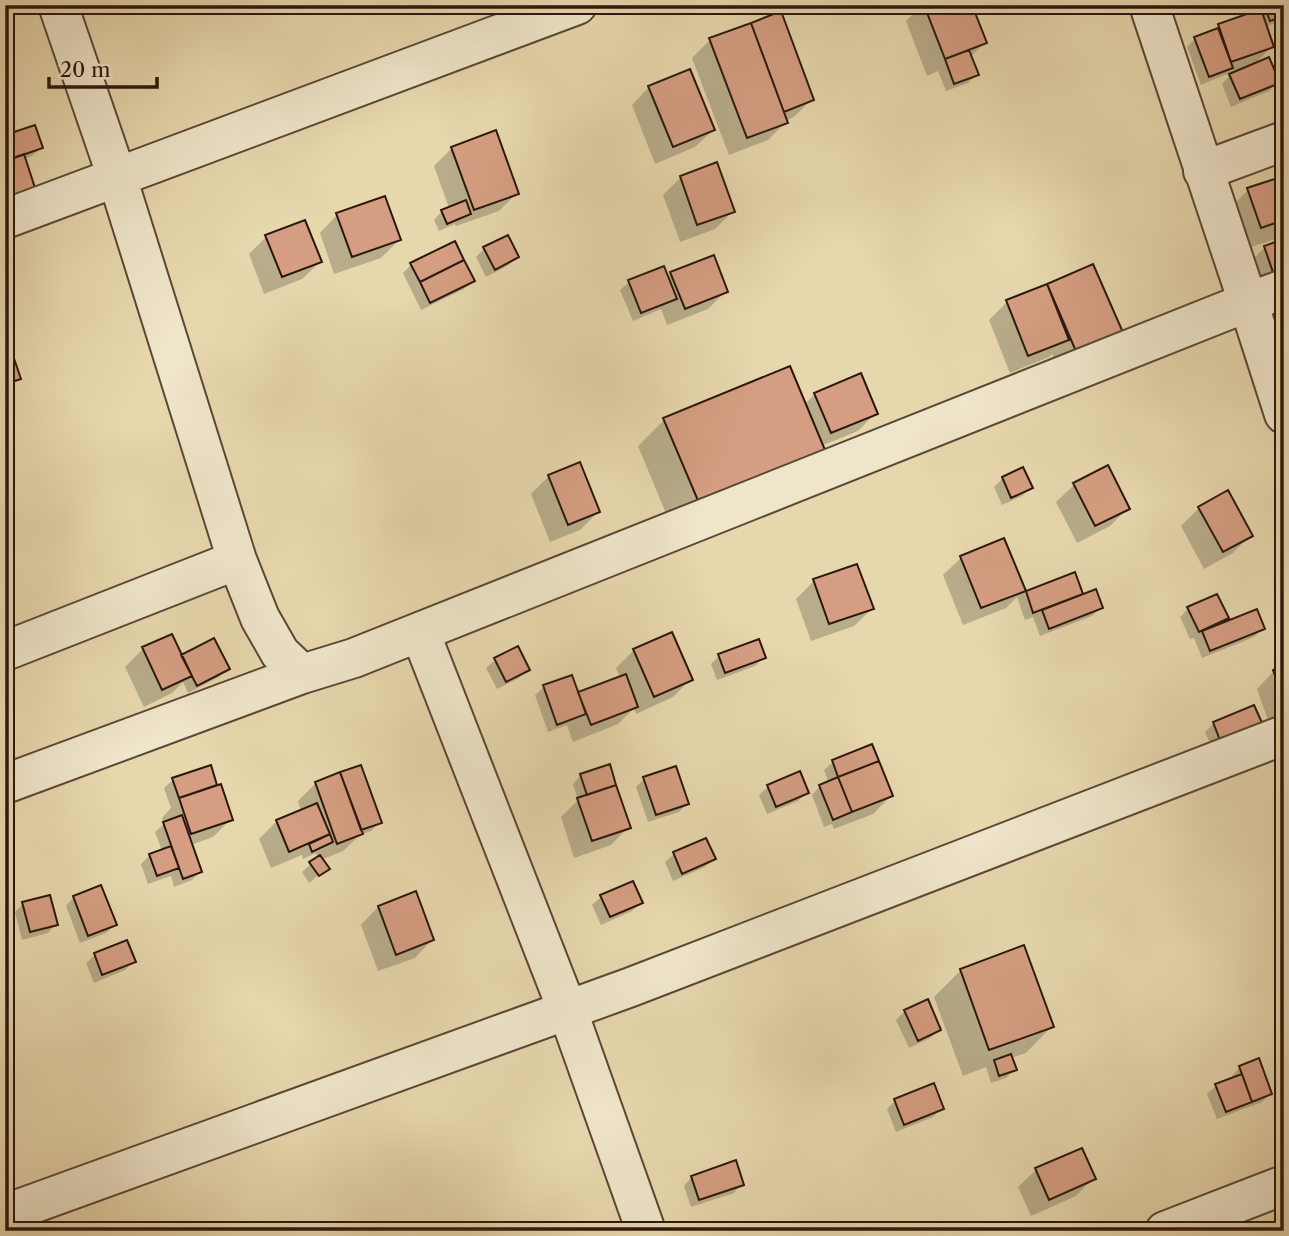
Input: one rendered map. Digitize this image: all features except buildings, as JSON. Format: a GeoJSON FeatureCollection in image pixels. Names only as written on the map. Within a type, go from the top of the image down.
{"type":"FeatureCollection","features":[{"type":"Feature","properties":{"kind":"street"},"geometry":{"type":"LineString","coordinates":[[58,5],[117,177],[237,561],[266,630],[280,653],[302,674]]}},
{"type":"Feature","properties":{"kind":"street"},"geometry":{"type":"LineString","coordinates":[[5,219],[577,5]]}},
{"type":"Feature","properties":{"kind":"street"},"geometry":{"type":"LineString","coordinates":[[1149,5],[1284,414]]}},
{"type":"Feature","properties":{"kind":"street"},"geometry":{"type":"LineString","coordinates":[[1203,171],[1284,141]]}},
{"type":"Feature","properties":{"kind":"street"},"geometry":{"type":"LineString","coordinates":[[5,784],[302,674],[354,658],[1284,289]]}},
{"type":"Feature","properties":{"kind":"street"},"geometry":{"type":"LineString","coordinates":[[5,651],[237,561]]}},
{"type":"Feature","properties":{"kind":"street"},"geometry":{"type":"LineString","coordinates":[[420,632],[567,1009],[646,1231]]}},
{"type":"Feature","properties":{"kind":"street"},"geometry":{"type":"LineString","coordinates":[[5,1214],[644,982],[1284,735]]}},
{"type":"Feature","properties":{"kind":"street"},"geometry":{"type":"LineString","coordinates":[[1165,1231],[1284,1185]]}}]}
